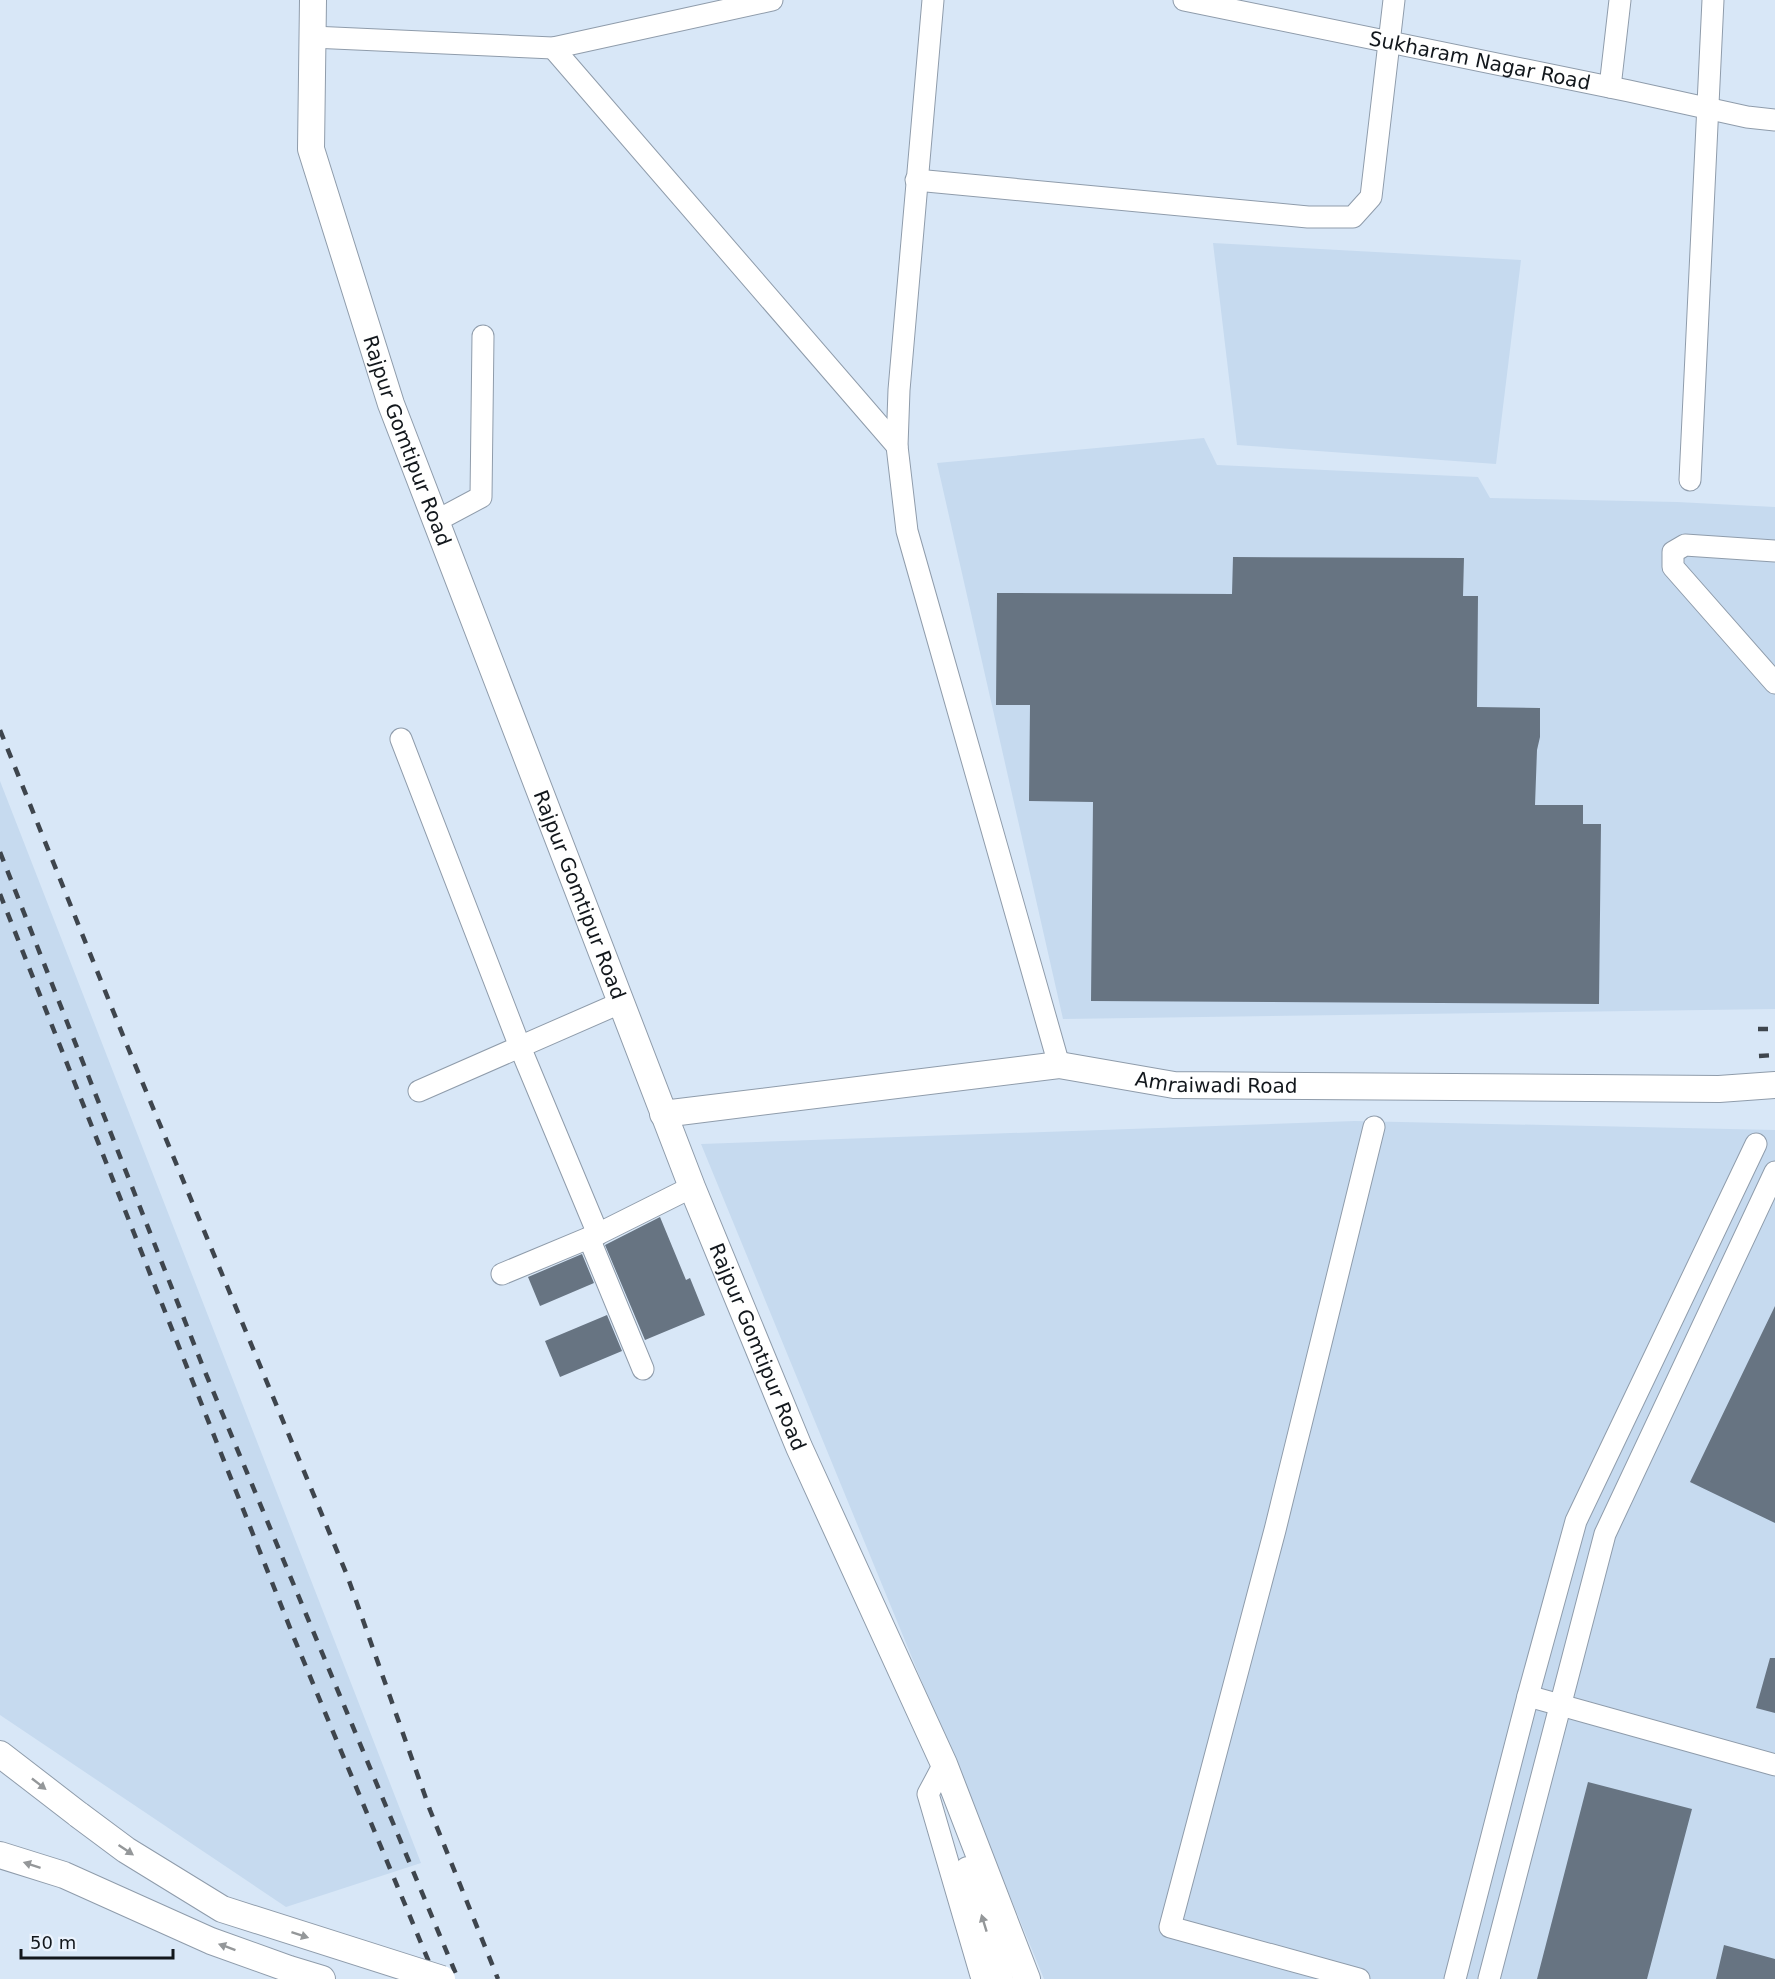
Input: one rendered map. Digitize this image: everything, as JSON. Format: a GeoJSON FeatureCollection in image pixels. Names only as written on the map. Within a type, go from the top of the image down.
{"type":"FeatureCollection","features":[{"type":"Feature","properties":{"kind":"main road","name":"Rajpur Gomtipur Road"},"geometry":{"type":"LineString","coordinates":[[313,0],[311,149],[391,404],[692,1187],[799,1447],[944,1764]]}},
{"type":"Feature","properties":{"kind":"main road","name":"Amraiwadi Road"},"geometry":{"type":"LineString","coordinates":[[663,1114],[1059,1065],[1174,1085],[1719,1089],[1775,1085]]}},
{"type":"Feature","properties":{"kind":"main road"},"geometry":{"type":"LineString","coordinates":[[0,1754],[126,1850],[222,1909],[442,1979]]}},
{"type":"Feature","properties":{"kind":"main road"},"geometry":{"type":"LineString","coordinates":[[944,1764],[953,1818],[1000,1979]]}},
{"type":"Feature","properties":{"kind":"main road"},"geometry":{"type":"LineString","coordinates":[[944,1764],[1027,1979]]}},
{"type":"Feature","properties":{"kind":"main road"},"geometry":{"type":"LineString","coordinates":[[0,1855],[64,1875],[211,1941],[322,1979]]}},
{"type":"Feature","properties":{"kind":"street"},"geometry":{"type":"LineString","coordinates":[[312,37],[553,48],[772,0]]}},
{"type":"Feature","properties":{"kind":"street"},"geometry":{"type":"LineString","coordinates":[[933,0],[899,390],[897,446],[907,531],[1059,1065]]}},
{"type":"Feature","properties":{"kind":"street","name":"Sukharam Nagar Road"},"geometry":{"type":"LineString","coordinates":[[1184,0],[1707,109],[1775,120]]}},
{"type":"Feature","properties":{"kind":"street"},"geometry":{"type":"LineString","coordinates":[[916,180],[1308,217],[1353,217],[1371,197],[1394,0]]}},
{"type":"Feature","properties":{"kind":"street"},"geometry":{"type":"LineString","coordinates":[[1610,87],[1620,0]]}},
{"type":"Feature","properties":{"kind":"street"},"geometry":{"type":"LineString","coordinates":[[1690,480],[1713,0]]}},
{"type":"Feature","properties":{"kind":"street"},"geometry":{"type":"LineString","coordinates":[[553,48],[897,446]]}},
{"type":"Feature","properties":{"kind":"street"},"geometry":{"type":"LineString","coordinates":[[436,521],[481,497],[483,336]]}},
{"type":"Feature","properties":{"kind":"street"},"geometry":{"type":"LineString","coordinates":[[1775,551],[1685,545],[1673,552],[1673,567],[1775,683]]}},
{"type":"Feature","properties":{"kind":"street"},"geometry":{"type":"LineString","coordinates":[[401,739],[643,1369]]}},
{"type":"Feature","properties":{"kind":"street"},"geometry":{"type":"LineString","coordinates":[[419,1091],[620,1003]]}},
{"type":"Feature","properties":{"kind":"street"},"geometry":{"type":"LineString","coordinates":[[1359,1979],[1170,1927],[1275,1530],[1374,1127]]}},
{"type":"Feature","properties":{"kind":"street"},"geometry":{"type":"LineString","coordinates":[[1455,1979],[1576,1521],[1756,1144]]}},
{"type":"Feature","properties":{"kind":"street"},"geometry":{"type":"LineString","coordinates":[[1489,1979],[1605,1534],[1772,1178],[1743,1171]]}},
{"type":"Feature","properties":{"kind":"street"},"geometry":{"type":"LineString","coordinates":[[502,1274],[593,1236],[692,1187]]}},
{"type":"Feature","properties":{"kind":"street"},"geometry":{"type":"LineString","coordinates":[[1528,1696],[1775,1765]]}},
{"type":"Feature","properties":{"kind":"street"},"geometry":{"type":"LineString","coordinates":[[944,1764],[928,1794],[982,1979]]}},
{"type":"Feature","properties":{"kind":"shaded area"},"geometry":{"type":"Polygon","coordinates":[[[1213,243],[1521,260],[1496,464],[1237,445],[1213,243]]]}},
{"type":"Feature","properties":{"kind":"shaded area"},"geometry":{"type":"Polygon","coordinates":[[[1204,438],[1217,465],[1478,477],[1490,498],[1677,502],[1775,507],[1775,1009],[1063,1019],[937,463],[1204,438]]]}},
{"type":"Feature","properties":{"kind":"shaded area"},"geometry":{"type":"Polygon","coordinates":[[[0,781],[421,1863],[286,1907],[0,1715],[0,781]]]}},
{"type":"Feature","properties":{"kind":"shaded area"},"geometry":{"type":"Polygon","coordinates":[[[1355,1121],[1775,1130],[1775,1979],[1044,1979],[701,1144],[1355,1121]]]}},
{"type":"Feature","properties":{"kind":"building"},"geometry":{"type":"Polygon","coordinates":[[[1233,557],[1464,558],[1463,596],[1478,596],[1477,707],[1540,708],[1535,805],[1583,805],[1583,824],[1601,824],[1599,1004],[1091,1001],[1093,802],[1029,801],[1030,705],[996,705],[997,593],[1232,594],[1233,557]]]}},
{"type":"Feature","properties":{"kind":"building"},"geometry":{"type":"Polygon","coordinates":[[[660,1217],[686,1280],[690,1278],[705,1315],[645,1340],[605,1245],[660,1217]]]}},
{"type":"Feature","properties":{"kind":"building"},"geometry":{"type":"Polygon","coordinates":[[[582,1254],[594,1283],[540,1306],[528,1277],[582,1254]]]}},
{"type":"Feature","properties":{"kind":"building"},"geometry":{"type":"Polygon","coordinates":[[[1775,1306],[1775,1523],[1690,1482],[1775,1306]]]}},
{"type":"Feature","properties":{"kind":"building"},"geometry":{"type":"Polygon","coordinates":[[[607,1315],[622,1351],[560,1377],[545,1341],[607,1315]]]}},
{"type":"Feature","properties":{"kind":"building"},"geometry":{"type":"Polygon","coordinates":[[[1770,1658],[1775,1658],[1775,1713],[1756,1708],[1770,1658]]]}},
{"type":"Feature","properties":{"kind":"building"},"geometry":{"type":"Polygon","coordinates":[[[1588,1782],[1692,1809],[1647,1979],[1537,1979],[1588,1782]]]}},
{"type":"Feature","properties":{"kind":"building"},"geometry":{"type":"Polygon","coordinates":[[[1724,1945],[1775,1959],[1775,1979],[1716,1979],[1724,1945]]]}},
{"type":"Feature","properties":{"kind":"railway"},"geometry":{"type":"LineString","coordinates":[[0,730],[124,1038],[347,1575],[430,1810],[498,1979]]}},
{"type":"Feature","properties":{"kind":"railway"},"geometry":{"type":"LineString","coordinates":[[0,852],[203,1367],[458,1979]]}},
{"type":"Feature","properties":{"kind":"railway"},"geometry":{"type":"LineString","coordinates":[[0,894],[294,1638],[436,1979]]}},
{"type":"Feature","properties":{"kind":"railway"},"geometry":{"type":"LineString","coordinates":[[1758,1029],[1775,1029]]}},
{"type":"Feature","properties":{"kind":"railway"},"geometry":{"type":"LineString","coordinates":[[1759,1056],[1775,1055]]}}]}
